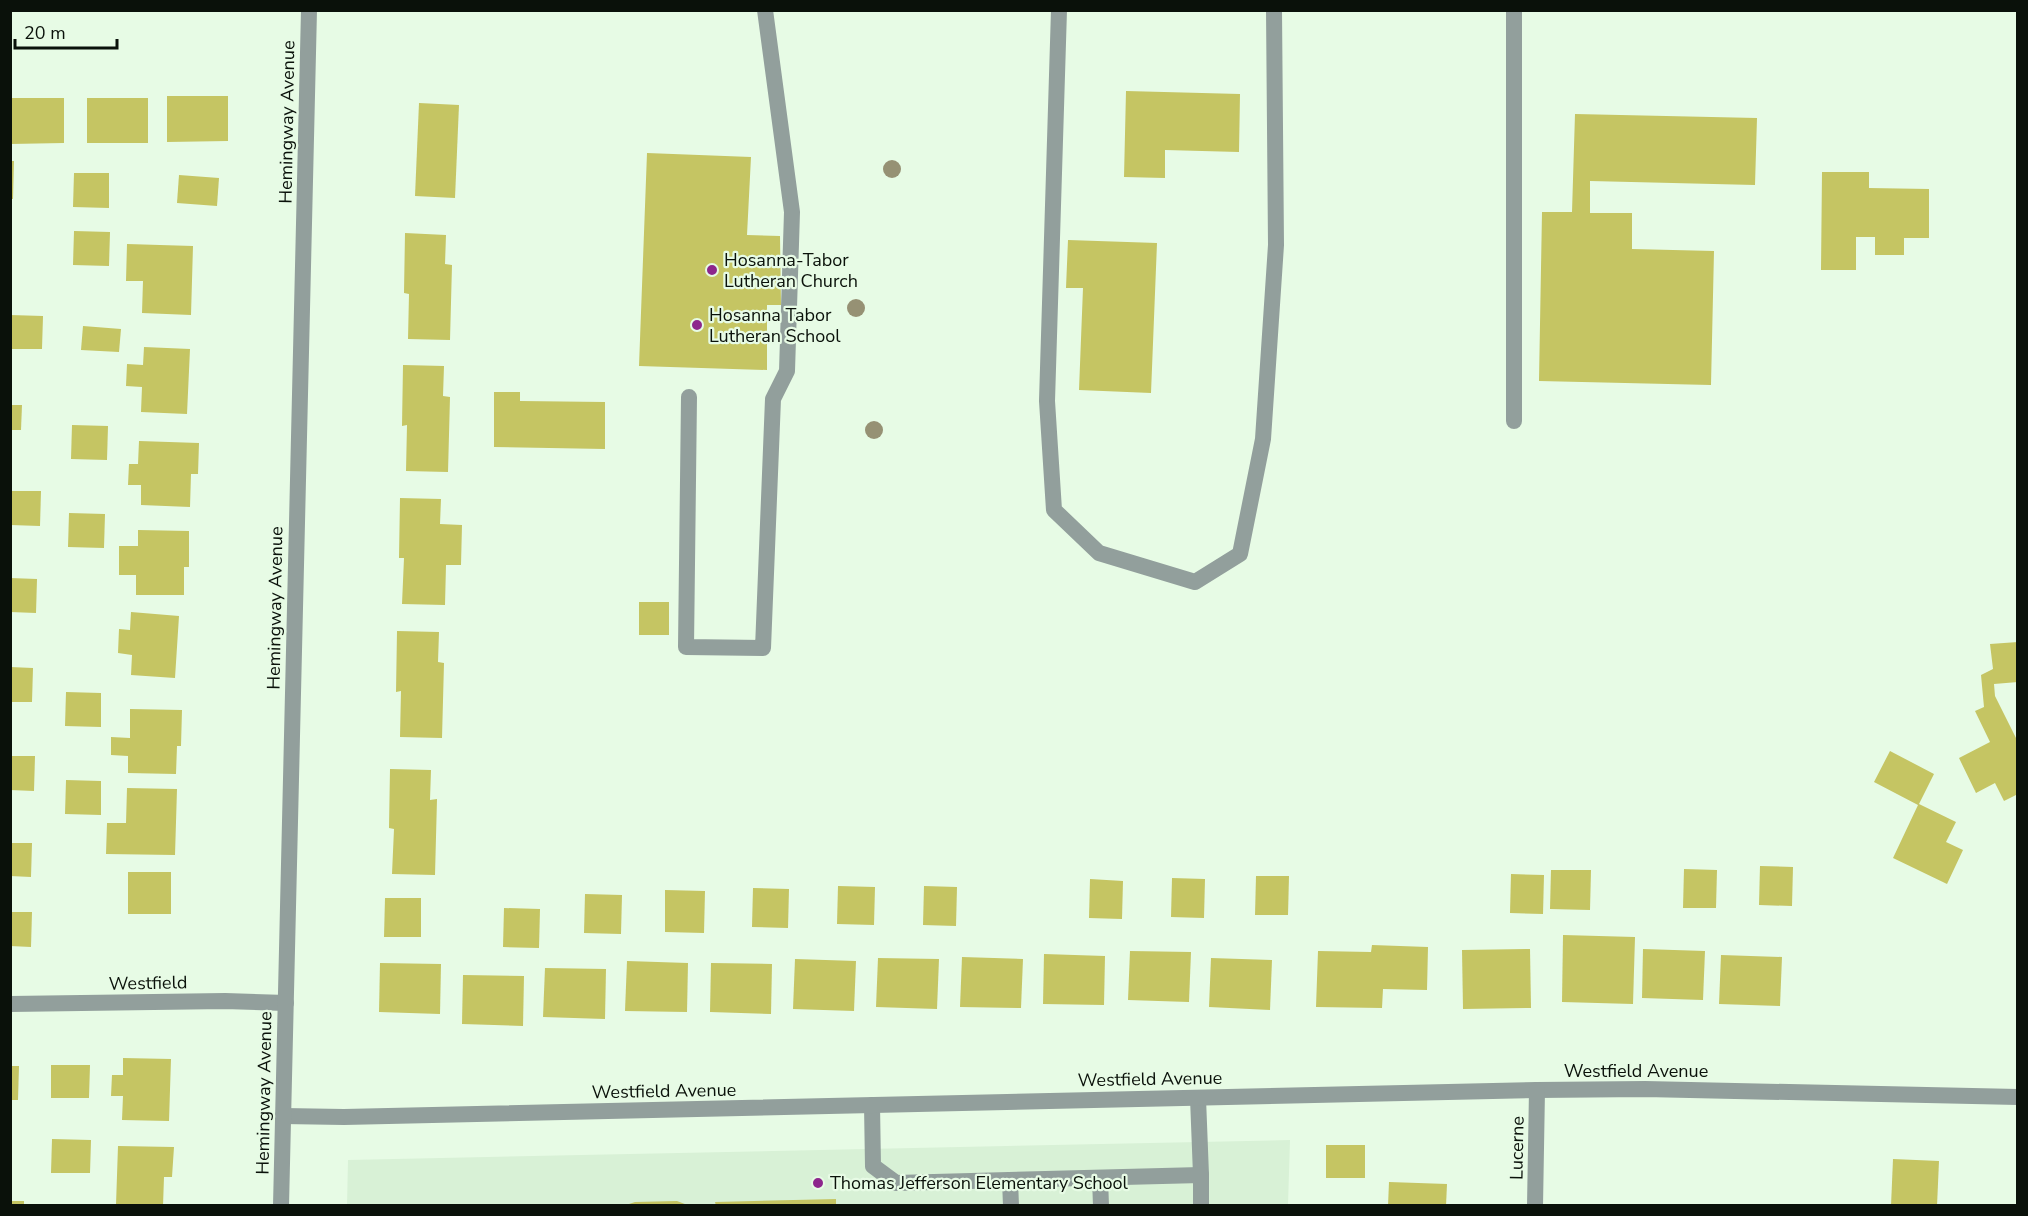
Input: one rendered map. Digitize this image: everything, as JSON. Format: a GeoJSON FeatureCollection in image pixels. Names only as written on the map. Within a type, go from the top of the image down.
{"type":"FeatureCollection","features":[{"type":"Feature","properties":{"kind":"street","name":"Hemingway Avenue"},"geometry":{"type":"LineString","coordinates":[[281,1206],[309,10]]}},
{"type":"Feature","properties":{"kind":"street"},"geometry":{"type":"LineString","coordinates":[[689,397],[686,647],[763,648],[773,399],[788,371],[792,212],[765,10]]}},
{"type":"Feature","properties":{"kind":"street"},"geometry":{"type":"LineString","coordinates":[[1059,10],[1047,401],[1054,510],[1099,553],[1195,582],[1240,554],[1263,439],[1276,245],[1274,10]]}},
{"type":"Feature","properties":{"kind":"street"},"geometry":{"type":"LineString","coordinates":[[1514,10],[1514,421]]}},
{"type":"Feature","properties":{"kind":"street","name":"Westfield"},"geometry":{"type":"LineString","coordinates":[[10,1004],[225,1001],[286,1003]]}},
{"type":"Feature","properties":{"kind":"street","name":"Westfield Avenue"},"geometry":{"type":"LineString","coordinates":[[283,1116],[344,1117],[1537,1090],[1645,1089],[2018,1097]]}},
{"type":"Feature","properties":{"kind":"street","name":"Lucerne"},"geometry":{"type":"LineString","coordinates":[[1535,1206],[1537,1090]]}},
{"type":"Feature","properties":{"kind":"street"},"geometry":{"type":"LineString","coordinates":[[1198,1098],[1201,1206]]}},
{"type":"Feature","properties":{"kind":"street"},"geometry":{"type":"LineString","coordinates":[[872,1106],[873,1166],[896,1183],[1201,1175]]}},
{"type":"Feature","properties":{"kind":"street"},"geometry":{"type":"LineString","coordinates":[[1100,1178],[1101,1206]]}},
{"type":"Feature","properties":{"kind":"street"},"geometry":{"type":"LineString","coordinates":[[1010,1180],[1011,1206]]}},
{"type":"Feature","properties":{"kind":"shaded area","name":"Thomas Jefferson Elementary School"},"geometry":{"type":"Polygon","coordinates":[[[1290,1140],[1288,1205],[347,1206],[348,1160],[1290,1140]]]}},
{"type":"Feature","properties":{"kind":"building"},"geometry":{"type":"Polygon","coordinates":[[[1126,91],[1240,94],[1239,152],[1165,150],[1165,178],[1124,177],[1126,91]]]}},
{"type":"Feature","properties":{"kind":"building"},"geometry":{"type":"Polygon","coordinates":[[[167,96],[228,96],[228,141],[167,142],[167,96]]]}},
{"type":"Feature","properties":{"kind":"building"},"geometry":{"type":"Polygon","coordinates":[[[10,98],[64,98],[64,143],[10,144],[10,98]]]}},
{"type":"Feature","properties":{"kind":"building"},"geometry":{"type":"Polygon","coordinates":[[[87,98],[148,98],[148,143],[87,143],[87,98]]]}},
{"type":"Feature","properties":{"kind":"building"},"geometry":{"type":"Polygon","coordinates":[[[419,103],[459,105],[455,198],[415,196],[419,103]]]}},
{"type":"Feature","properties":{"kind":"building"},"geometry":{"type":"Polygon","coordinates":[[[1575,114],[1757,118],[1755,185],[1590,181],[1590,213],[1632,213],[1632,249],[1714,251],[1711,385],[1539,381],[1542,212],[1572,212],[1575,114]]]}},
{"type":"Feature","properties":{"kind":"building","name":"Hosanna-Tabor Lutheran Church"},"geometry":{"type":"Polygon","coordinates":[[[647,153],[751,157],[747,235],[780,236],[781,305],[767,305],[767,370],[639,366],[647,153]]]}},
{"type":"Feature","properties":{"kind":"building"},"geometry":{"type":"Polygon","coordinates":[[[10,161],[14,161],[13,199],[10,199],[10,161]]]}},
{"type":"Feature","properties":{"kind":"building"},"geometry":{"type":"Polygon","coordinates":[[[1822,172],[1869,172],[1869,188],[1929,189],[1929,238],[1904,238],[1904,255],[1875,255],[1875,237],[1856,237],[1856,270],[1821,270],[1822,172]]]}},
{"type":"Feature","properties":{"kind":"building"},"geometry":{"type":"Polygon","coordinates":[[[74,173],[109,173],[109,208],[73,207],[74,173]]]}},
{"type":"Feature","properties":{"kind":"building"},"geometry":{"type":"Polygon","coordinates":[[[179,175],[219,178],[217,206],[177,203],[179,175]]]}},
{"type":"Feature","properties":{"kind":"building"},"geometry":{"type":"Polygon","coordinates":[[[74,231],[110,232],[109,266],[73,265],[74,231]]]}},
{"type":"Feature","properties":{"kind":"building"},"geometry":{"type":"Polygon","coordinates":[[[405,233],[446,235],[445,264],[452,265],[450,340],[408,339],[409,294],[404,293],[405,233]]]}},
{"type":"Feature","properties":{"kind":"building"},"geometry":{"type":"Polygon","coordinates":[[[1068,240],[1157,243],[1151,393],[1079,390],[1083,288],[1066,288],[1068,240]]]}},
{"type":"Feature","properties":{"kind":"building"},"geometry":{"type":"Polygon","coordinates":[[[127,244],[193,246],[191,315],[142,313],[143,281],[126,281],[127,244]]]}},
{"type":"Feature","properties":{"kind":"building"},"geometry":{"type":"Polygon","coordinates":[[[10,315],[43,316],[42,349],[10,349],[10,315]]]}},
{"type":"Feature","properties":{"kind":"building"},"geometry":{"type":"Polygon","coordinates":[[[83,326],[121,329],[119,352],[81,350],[83,326]]]}},
{"type":"Feature","properties":{"kind":"building"},"geometry":{"type":"Polygon","coordinates":[[[144,347],[190,349],[187,414],[141,412],[142,387],[126,386],[127,364],[143,365],[144,347]]]}},
{"type":"Feature","properties":{"kind":"building"},"geometry":{"type":"Polygon","coordinates":[[[403,365],[444,366],[443,396],[450,397],[448,472],[406,471],[407,425],[402,426],[403,365]]]}},
{"type":"Feature","properties":{"kind":"building"},"geometry":{"type":"Polygon","coordinates":[[[494,392],[520,392],[520,401],[605,402],[605,449],[494,447],[494,392]]]}},
{"type":"Feature","properties":{"kind":"building"},"geometry":{"type":"Polygon","coordinates":[[[10,405],[22,405],[21,430],[10,430],[10,405]]]}},
{"type":"Feature","properties":{"kind":"building"},"geometry":{"type":"Polygon","coordinates":[[[72,425],[108,426],[107,460],[71,459],[72,425]]]}},
{"type":"Feature","properties":{"kind":"building"},"geometry":{"type":"Polygon","coordinates":[[[139,441],[199,443],[198,474],[191,474],[190,507],[141,505],[141,485],[128,485],[129,464],[138,464],[139,441]]]}},
{"type":"Feature","properties":{"kind":"building"},"geometry":{"type":"Polygon","coordinates":[[[10,491],[41,491],[40,526],[10,525],[10,491]]]}},
{"type":"Feature","properties":{"kind":"building"},"geometry":{"type":"Polygon","coordinates":[[[400,498],[441,499],[440,524],[462,525],[461,565],[446,565],[445,605],[402,604],[404,558],[399,558],[400,498]]]}},
{"type":"Feature","properties":{"kind":"building"},"geometry":{"type":"Polygon","coordinates":[[[69,513],[105,514],[104,548],[68,547],[69,513]]]}},
{"type":"Feature","properties":{"kind":"building"},"geometry":{"type":"Polygon","coordinates":[[[138,530],[189,531],[189,567],[184,567],[184,595],[136,595],[136,575],[119,575],[119,546],[138,546],[138,530]]]}},
{"type":"Feature","properties":{"kind":"building"},"geometry":{"type":"Polygon","coordinates":[[[10,578],[37,579],[36,613],[10,612],[10,578]]]}},
{"type":"Feature","properties":{"kind":"building"},"geometry":{"type":"Polygon","coordinates":[[[639,602],[669,602],[669,635],[639,635],[639,602]]]}},
{"type":"Feature","properties":{"kind":"building"},"geometry":{"type":"Polygon","coordinates":[[[131,612],[179,616],[175,678],[131,675],[132,655],[118,653],[119,629],[130,630],[131,612]]]}},
{"type":"Feature","properties":{"kind":"building"},"geometry":{"type":"Polygon","coordinates":[[[397,631],[439,632],[438,662],[444,663],[442,738],[400,737],[401,691],[396,692],[397,631]]]}},
{"type":"Feature","properties":{"kind":"building"},"geometry":{"type":"Polygon","coordinates":[[[2018,642],[2018,682],[1994,684],[1995,696],[2018,742],[2018,794],[2004,801],[1995,783],[1976,793],[1959,758],[1990,742],[1975,711],[1984,707],[1981,675],[1993,669],[1990,644],[2018,642]]]}},
{"type":"Feature","properties":{"kind":"building"},"geometry":{"type":"Polygon","coordinates":[[[10,667],[33,668],[32,702],[10,702],[10,667]]]}},
{"type":"Feature","properties":{"kind":"building"},"geometry":{"type":"Polygon","coordinates":[[[66,692],[101,693],[101,727],[65,726],[66,692]]]}},
{"type":"Feature","properties":{"kind":"building"},"geometry":{"type":"Polygon","coordinates":[[[130,709],[182,710],[181,746],[177,746],[176,774],[128,773],[128,756],[111,755],[111,737],[130,738],[130,709]]]}},
{"type":"Feature","properties":{"kind":"building"},"geometry":{"type":"Polygon","coordinates":[[[1890,751],[1934,774],[1919,804],[1956,822],[1946,842],[1963,850],[1947,884],[1893,858],[1918,805],[1874,782],[1890,751]]]}},
{"type":"Feature","properties":{"kind":"building"},"geometry":{"type":"Polygon","coordinates":[[[10,756],[35,756],[34,791],[10,790],[10,756]]]}},
{"type":"Feature","properties":{"kind":"building"},"geometry":{"type":"Polygon","coordinates":[[[390,769],[431,770],[430,800],[437,799],[435,875],[392,874],[394,829],[389,828],[390,769]]]}},
{"type":"Feature","properties":{"kind":"building"},"geometry":{"type":"Polygon","coordinates":[[[66,780],[101,781],[101,815],[65,814],[66,780]]]}},
{"type":"Feature","properties":{"kind":"building"},"geometry":{"type":"Polygon","coordinates":[[[127,788],[177,789],[175,855],[106,854],[107,823],[126,823],[127,788]]]}},
{"type":"Feature","properties":{"kind":"building"},"geometry":{"type":"Polygon","coordinates":[[[10,843],[32,843],[31,877],[10,876],[10,843]]]}},
{"type":"Feature","properties":{"kind":"building"},"geometry":{"type":"Polygon","coordinates":[[[1760,866],[1793,867],[1792,906],[1759,905],[1760,866]]]}},
{"type":"Feature","properties":{"kind":"building"},"geometry":{"type":"Polygon","coordinates":[[[1684,869],[1717,870],[1716,908],[1683,908],[1684,869]]]}},
{"type":"Feature","properties":{"kind":"building"},"geometry":{"type":"Polygon","coordinates":[[[1551,870],[1591,870],[1590,910],[1550,909],[1551,870]]]}},
{"type":"Feature","properties":{"kind":"building"},"geometry":{"type":"Polygon","coordinates":[[[128,872],[171,872],[171,914],[128,914],[128,872]]]}},
{"type":"Feature","properties":{"kind":"building"},"geometry":{"type":"Polygon","coordinates":[[[1511,874],[1544,875],[1543,914],[1510,913],[1511,874]]]}},
{"type":"Feature","properties":{"kind":"building"},"geometry":{"type":"Polygon","coordinates":[[[1256,876],[1289,876],[1288,915],[1255,915],[1256,876]]]}},
{"type":"Feature","properties":{"kind":"building"},"geometry":{"type":"Polygon","coordinates":[[[1172,878],[1205,879],[1204,918],[1171,917],[1172,878]]]}},
{"type":"Feature","properties":{"kind":"building"},"geometry":{"type":"Polygon","coordinates":[[[1090,879],[1123,881],[1122,919],[1089,918],[1090,879]]]}},
{"type":"Feature","properties":{"kind":"building"},"geometry":{"type":"Polygon","coordinates":[[[838,886],[875,887],[874,925],[837,924],[838,886]]]}},
{"type":"Feature","properties":{"kind":"building"},"geometry":{"type":"Polygon","coordinates":[[[924,886],[957,887],[956,926],[923,925],[924,886]]]}},
{"type":"Feature","properties":{"kind":"building"},"geometry":{"type":"Polygon","coordinates":[[[753,888],[789,889],[788,928],[752,927],[753,888]]]}},
{"type":"Feature","properties":{"kind":"building"},"geometry":{"type":"Polygon","coordinates":[[[665,890],[705,891],[704,933],[665,932],[665,890]]]}},
{"type":"Feature","properties":{"kind":"building"},"geometry":{"type":"Polygon","coordinates":[[[585,894],[622,895],[621,934],[584,933],[585,894]]]}},
{"type":"Feature","properties":{"kind":"building"},"geometry":{"type":"Polygon","coordinates":[[[385,898],[421,898],[421,937],[384,937],[385,898]]]}},
{"type":"Feature","properties":{"kind":"building"},"geometry":{"type":"Polygon","coordinates":[[[504,908],[540,909],[539,948],[503,947],[504,908]]]}},
{"type":"Feature","properties":{"kind":"building"},"geometry":{"type":"Polygon","coordinates":[[[10,912],[32,912],[31,947],[10,946],[10,912]]]}},
{"type":"Feature","properties":{"kind":"building"},"geometry":{"type":"Polygon","coordinates":[[[1563,935],[1635,937],[1633,1004],[1562,1002],[1563,935]]]}},
{"type":"Feature","properties":{"kind":"building"},"geometry":{"type":"Polygon","coordinates":[[[1372,945],[1428,947],[1427,990],[1383,989],[1382,1008],[1316,1007],[1318,951],[1371,952],[1372,945]]]}},
{"type":"Feature","properties":{"kind":"building"},"geometry":{"type":"Polygon","coordinates":[[[1530,949],[1531,1008],[1463,1009],[1462,950],[1530,949]]]}},
{"type":"Feature","properties":{"kind":"building"},"geometry":{"type":"Polygon","coordinates":[[[1643,949],[1705,951],[1703,1000],[1642,998],[1643,949]]]}},
{"type":"Feature","properties":{"kind":"building"},"geometry":{"type":"Polygon","coordinates":[[[1130,951],[1191,952],[1189,1002],[1128,1000],[1130,951]]]}},
{"type":"Feature","properties":{"kind":"building"},"geometry":{"type":"Polygon","coordinates":[[[1044,954],[1105,956],[1104,1005],[1043,1004],[1044,954]]]}},
{"type":"Feature","properties":{"kind":"building"},"geometry":{"type":"Polygon","coordinates":[[[1721,955],[1782,957],[1780,1006],[1719,1004],[1721,955]]]}},
{"type":"Feature","properties":{"kind":"building"},"geometry":{"type":"Polygon","coordinates":[[[962,957],[1023,959],[1021,1008],[960,1007],[962,957]]]}},
{"type":"Feature","properties":{"kind":"building"},"geometry":{"type":"Polygon","coordinates":[[[878,958],[939,959],[937,1009],[876,1007],[878,958]]]}},
{"type":"Feature","properties":{"kind":"building"},"geometry":{"type":"Polygon","coordinates":[[[1211,958],[1272,960],[1270,1010],[1209,1007],[1211,958]]]}},
{"type":"Feature","properties":{"kind":"building"},"geometry":{"type":"Polygon","coordinates":[[[795,959],[856,961],[854,1011],[793,1009],[795,959]]]}},
{"type":"Feature","properties":{"kind":"building"},"geometry":{"type":"Polygon","coordinates":[[[627,961],[688,963],[687,1012],[625,1011],[627,961]]]}},
{"type":"Feature","properties":{"kind":"building"},"geometry":{"type":"Polygon","coordinates":[[[380,963],[441,964],[440,1014],[379,1012],[380,963]]]}},
{"type":"Feature","properties":{"kind":"building"},"geometry":{"type":"Polygon","coordinates":[[[711,963],[772,964],[771,1014],[710,1012],[711,963]]]}},
{"type":"Feature","properties":{"kind":"building"},"geometry":{"type":"Polygon","coordinates":[[[545,968],[606,969],[605,1019],[543,1017],[545,968]]]}},
{"type":"Feature","properties":{"kind":"building"},"geometry":{"type":"Polygon","coordinates":[[[463,975],[524,976],[523,1026],[462,1024],[463,975]]]}},
{"type":"Feature","properties":{"kind":"building"},"geometry":{"type":"Polygon","coordinates":[[[123,1058],[171,1059],[169,1121],[122,1120],[123,1096],[111,1096],[112,1075],[123,1075],[123,1058]]]}},
{"type":"Feature","properties":{"kind":"building"},"geometry":{"type":"Polygon","coordinates":[[[51,1065],[90,1065],[89,1098],[51,1098],[51,1065]]]}},
{"type":"Feature","properties":{"kind":"building"},"geometry":{"type":"Polygon","coordinates":[[[10,1066],[19,1066],[18,1100],[10,1100],[10,1066]]]}},
{"type":"Feature","properties":{"kind":"building"},"geometry":{"type":"Polygon","coordinates":[[[52,1139],[91,1140],[90,1173],[51,1173],[52,1139]]]}},
{"type":"Feature","properties":{"kind":"building"},"geometry":{"type":"Polygon","coordinates":[[[1326,1145],[1365,1145],[1365,1178],[1326,1178],[1326,1145]]]}},
{"type":"Feature","properties":{"kind":"building"},"geometry":{"type":"Polygon","coordinates":[[[118,1146],[174,1147],[172,1177],[164,1177],[163,1206],[116,1205],[118,1146]]]}},
{"type":"Feature","properties":{"kind":"building"},"geometry":{"type":"Polygon","coordinates":[[[1893,1159],[1939,1161],[1937,1206],[1891,1206],[1893,1159]]]}},
{"type":"Feature","properties":{"kind":"building"},"geometry":{"type":"Polygon","coordinates":[[[1389,1182],[1447,1184],[1446,1206],[1388,1206],[1389,1182]]]}},
{"type":"Feature","properties":{"kind":"building"},"geometry":{"type":"Polygon","coordinates":[[[836,1199],[836,1206],[716,1206],[715,1202],[836,1199]]]}},
{"type":"Feature","properties":{"kind":"building"},"geometry":{"type":"Polygon","coordinates":[[[10,1201],[24,1201],[24,1206],[10,1206],[10,1201]]]}},
{"type":"Feature","properties":{"kind":"building"},"geometry":{"type":"Polygon","coordinates":[[[677,1201],[690,1206],[626,1205],[635,1202],[677,1201]]]}},
{"type":"Feature","properties":{"kind":"place","name":"Hosanna-Tabor Lutheran Church"},"geometry":{"type":"Point","coordinates":[712,270]}},
{"type":"Feature","properties":{"kind":"place","name":"Hosanna Tabor Lutheran School"},"geometry":{"type":"Point","coordinates":[697,325]}},
{"type":"Feature","properties":{"kind":"place","name":"Thomas Jefferson Elementary School"},"geometry":{"type":"Point","coordinates":[818,1183]}}]}
